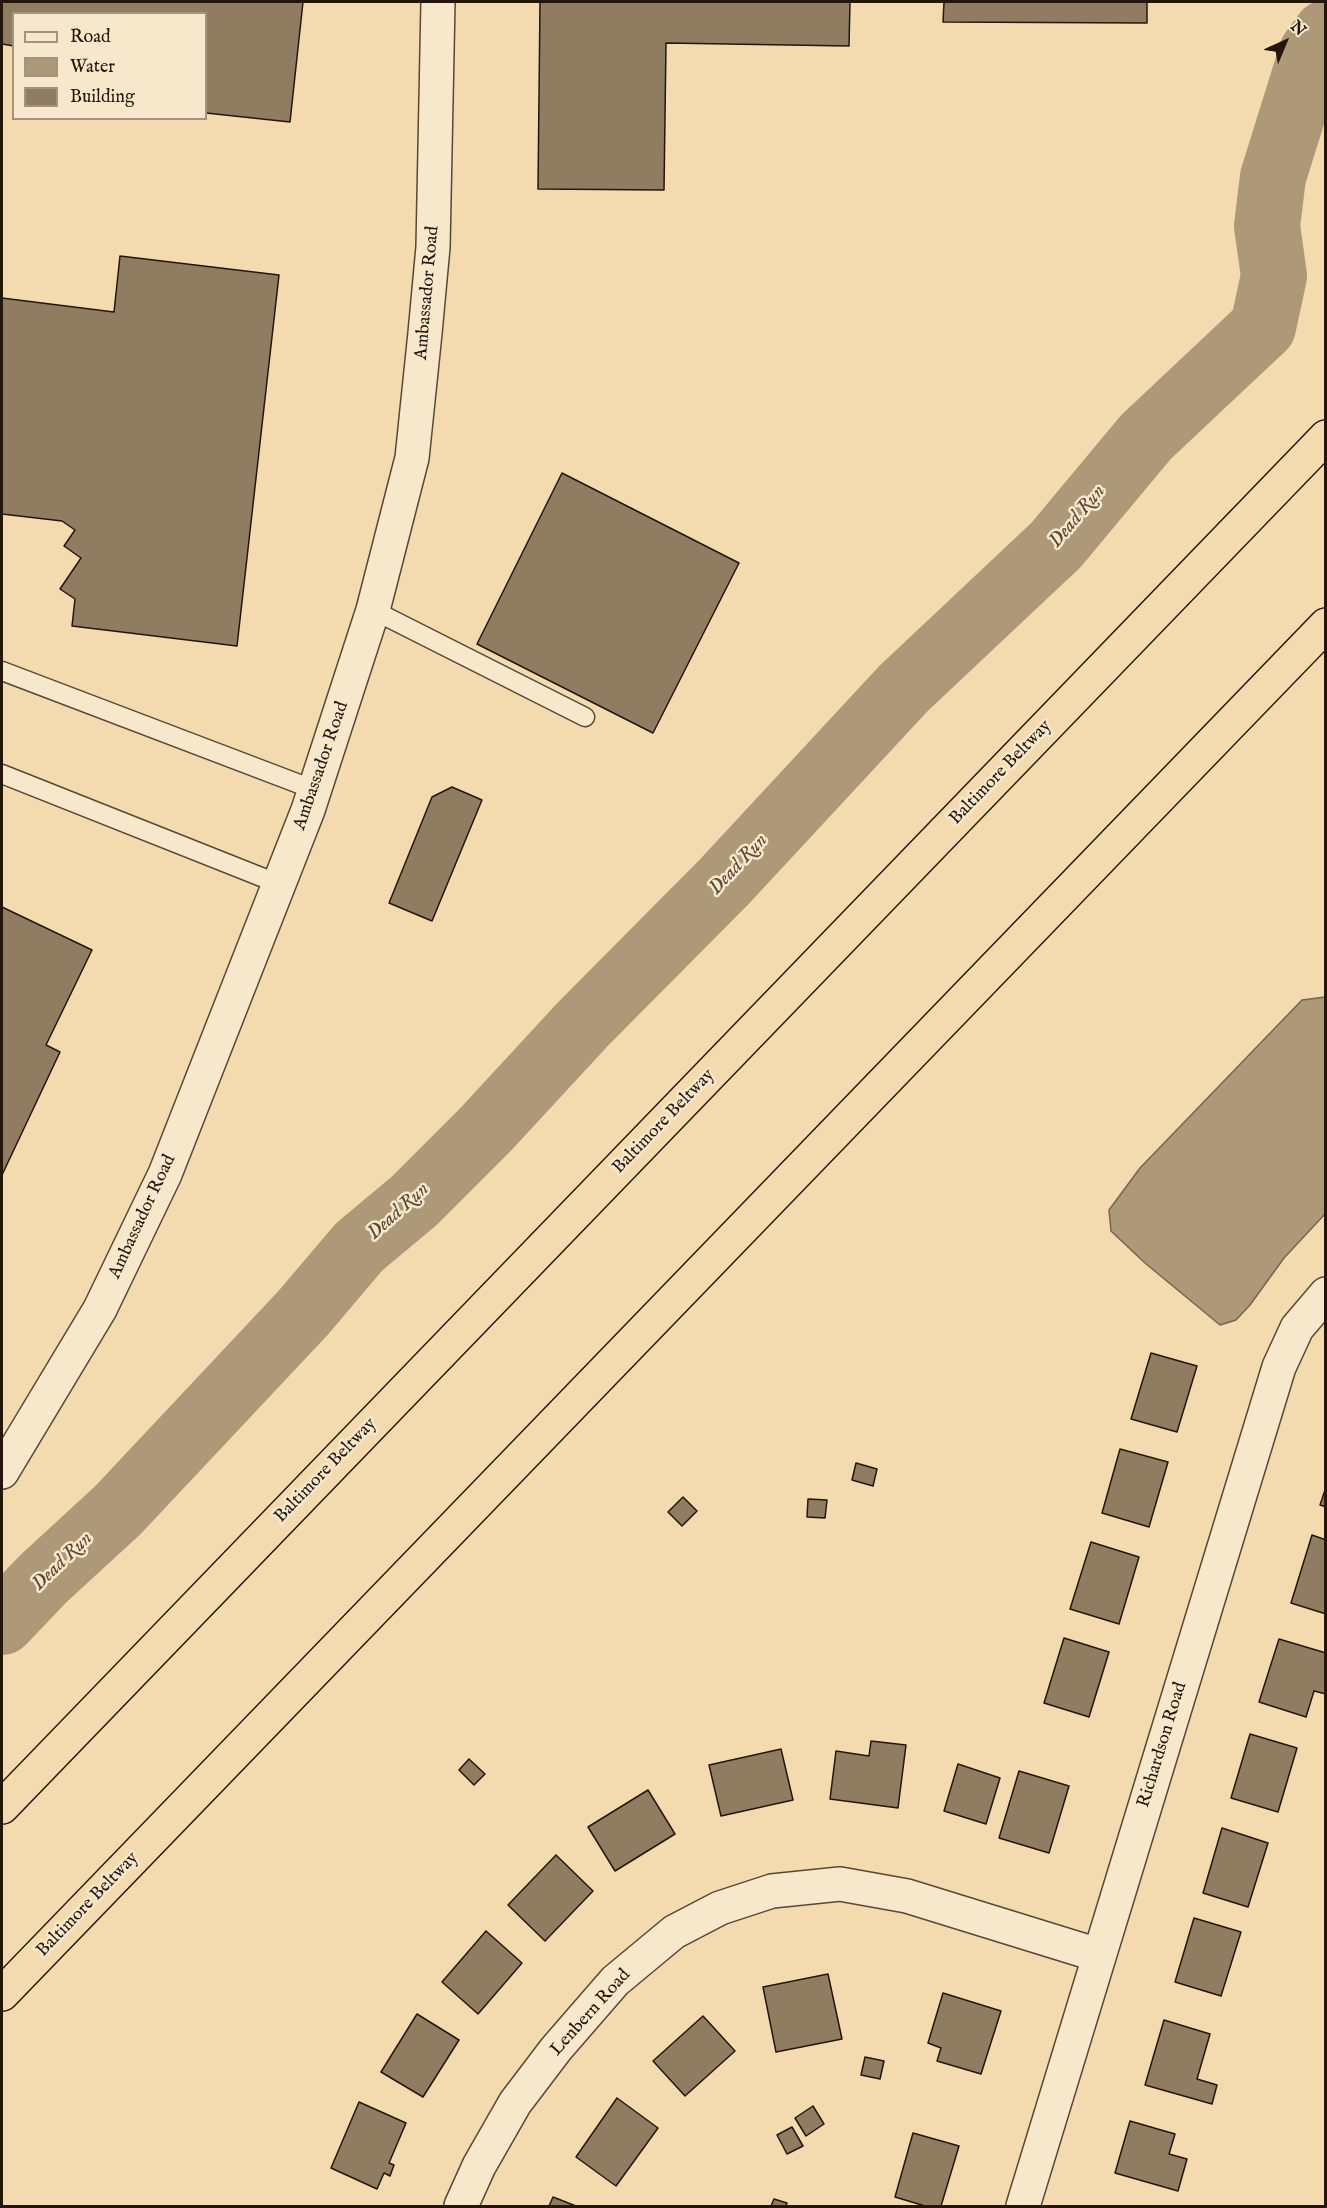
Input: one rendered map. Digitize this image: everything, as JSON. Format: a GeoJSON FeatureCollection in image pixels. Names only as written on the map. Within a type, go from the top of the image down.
{"type":"FeatureCollection","features":[{"type":"Feature","properties":{"kind":"highway","name":"Baltimore Beltway"},"geometry":{"type":"LineString","coordinates":[[2,1807],[1326,437]]}},
{"type":"Feature","properties":{"kind":"highway","name":"Baltimore Beltway"},"geometry":{"type":"LineString","coordinates":[[2,1994],[1326,625]]}},
{"type":"Feature","properties":{"kind":"street","name":"Ambassador Road"},"geometry":{"type":"LineString","coordinates":[[2,1472],[100,1309],[165,1174],[315,790],[373,610],[412,458],[433,247],[438,2]]}},
{"type":"Feature","properties":{"kind":"street","name":"Richardson Road"},"geometry":{"type":"LineString","coordinates":[[1023,2206],[1098,1954],[1279,1367],[1297,1328],[1326,1294]]}},
{"type":"Feature","properties":{"kind":"street","name":"Lenbern Road"},"geometry":{"type":"LineString","coordinates":[[461,2206],[479,2166],[515,2103],[592,2006],[615,1981],[674,1932],[720,1908],[772,1891],[840,1884],[907,1896],[1098,1954]]}},
{"type":"Feature","properties":{"kind":"lane"},"geometry":{"type":"LineString","coordinates":[[373,610],[585,717]]}},
{"type":"Feature","properties":{"kind":"lane"},"geometry":{"type":"LineString","coordinates":[[2,671],[315,790]]}},
{"type":"Feature","properties":{"kind":"lane"},"geometry":{"type":"LineString","coordinates":[[2,774],[279,884]]}},
{"type":"Feature","properties":{"kind":"water"},"geometry":{"type":"Polygon","coordinates":[[[1325,997],[1325,1214],[1284,1258],[1250,1305],[1236,1320],[1220,1325],[1145,1263],[1111,1231],[1109,1210],[1140,1168],[1302,1000],[1325,997]]]}},
{"type":"Feature","properties":{"kind":"building"},"geometry":{"type":"Polygon","coordinates":[[[2,2],[303,2],[290,122],[207,113],[207,12],[12,12],[12,46],[2,44],[2,2]]]}},
{"type":"Feature","properties":{"kind":"building"},"geometry":{"type":"Polygon","coordinates":[[[540,2],[850,2],[849,46],[666,43],[664,190],[538,189],[540,2]]]}},
{"type":"Feature","properties":{"kind":"building"},"geometry":{"type":"Polygon","coordinates":[[[944,2],[1147,2],[1147,23],[943,22],[944,2]]]}},
{"type":"Feature","properties":{"kind":"building"},"geometry":{"type":"Polygon","coordinates":[[[120,256],[279,275],[237,646],[72,626],[75,599],[60,589],[81,558],[64,546],[75,530],[62,521],[2,514],[2,298],[114,312],[120,256]]]}},
{"type":"Feature","properties":{"kind":"building"},"geometry":{"type":"Polygon","coordinates":[[[562,473],[739,563],[653,733],[477,644],[562,473]]]}},
{"type":"Feature","properties":{"kind":"building"},"geometry":{"type":"Polygon","coordinates":[[[452,787],[482,800],[432,921],[389,903],[432,797],[452,787]]]}},
{"type":"Feature","properties":{"kind":"building"},"geometry":{"type":"Polygon","coordinates":[[[2,907],[92,950],[46,1045],[60,1052],[2,1175],[2,907]]]}},
{"type":"Feature","properties":{"kind":"building"},"geometry":{"type":"Polygon","coordinates":[[[1151,1353],[1197,1366],[1177,1432],[1131,1419],[1151,1353]]]}},
{"type":"Feature","properties":{"kind":"building"},"geometry":{"type":"Polygon","coordinates":[[[1120,1449],[1168,1462],[1149,1527],[1102,1513],[1120,1449]]]}},
{"type":"Feature","properties":{"kind":"building"},"geometry":{"type":"Polygon","coordinates":[[[856,1463],[877,1469],[873,1486],[852,1480],[856,1463]]]}},
{"type":"Feature","properties":{"kind":"building"},"geometry":{"type":"Polygon","coordinates":[[[1326,1487],[1326,1507],[1320,1505],[1326,1487]]]}},
{"type":"Feature","properties":{"kind":"building"},"geometry":{"type":"Polygon","coordinates":[[[683,1497],[697,1511],[682,1526],[668,1512],[683,1497]]]}},
{"type":"Feature","properties":{"kind":"building"},"geometry":{"type":"Polygon","coordinates":[[[808,1499],[827,1500],[825,1518],[807,1517],[808,1499]]]}},
{"type":"Feature","properties":{"kind":"building"},"geometry":{"type":"Polygon","coordinates":[[[1312,1535],[1326,1540],[1326,1614],[1291,1603],[1312,1535]]]}},
{"type":"Feature","properties":{"kind":"building"},"geometry":{"type":"Polygon","coordinates":[[[1091,1542],[1139,1557],[1119,1624],[1070,1609],[1091,1542]]]}},
{"type":"Feature","properties":{"kind":"building"},"geometry":{"type":"Polygon","coordinates":[[[1064,1638],[1109,1652],[1089,1717],[1044,1703],[1064,1638]]]}},
{"type":"Feature","properties":{"kind":"building"},"geometry":{"type":"Polygon","coordinates":[[[1279,1639],[1326,1653],[1326,1694],[1314,1691],[1306,1717],[1259,1702],[1279,1639]]]}},
{"type":"Feature","properties":{"kind":"building"},"geometry":{"type":"Polygon","coordinates":[[[1250,1734],[1297,1748],[1278,1812],[1231,1798],[1250,1734]]]}},
{"type":"Feature","properties":{"kind":"building"},"geometry":{"type":"Polygon","coordinates":[[[871,1741],[906,1745],[898,1808],[830,1799],[836,1751],[869,1756],[871,1741]]]}},
{"type":"Feature","properties":{"kind":"building"},"geometry":{"type":"Polygon","coordinates":[[[781,1749],[793,1800],[721,1816],[709,1765],[781,1749]]]}},
{"type":"Feature","properties":{"kind":"building"},"geometry":{"type":"Polygon","coordinates":[[[469,1759],[485,1774],[474,1785],[459,1770],[469,1759]]]}},
{"type":"Feature","properties":{"kind":"building"},"geometry":{"type":"Polygon","coordinates":[[[958,1764],[1000,1778],[986,1824],[944,1811],[958,1764]]]}},
{"type":"Feature","properties":{"kind":"building"},"geometry":{"type":"Polygon","coordinates":[[[1019,1771],[1069,1786],[1049,1853],[999,1838],[1019,1771]]]}},
{"type":"Feature","properties":{"kind":"building"},"geometry":{"type":"Polygon","coordinates":[[[648,1790],[675,1834],[615,1871],[588,1827],[648,1790]]]}},
{"type":"Feature","properties":{"kind":"building"},"geometry":{"type":"Polygon","coordinates":[[[1222,1828],[1268,1843],[1248,1907],[1203,1893],[1222,1828]]]}},
{"type":"Feature","properties":{"kind":"building"},"geometry":{"type":"Polygon","coordinates":[[[556,1855],[593,1891],[545,1941],[508,1905],[556,1855]]]}},
{"type":"Feature","properties":{"kind":"building"},"geometry":{"type":"Polygon","coordinates":[[[1194,1918],[1241,1932],[1221,1996],[1175,1982],[1194,1918]]]}},
{"type":"Feature","properties":{"kind":"building"},"geometry":{"type":"Polygon","coordinates":[[[486,1931],[522,1963],[478,2014],[442,1982],[486,1931]]]}},
{"type":"Feature","properties":{"kind":"building"},"geometry":{"type":"Polygon","coordinates":[[[828,1974],[842,2039],[776,2052],[763,1987],[828,1974]]]}},
{"type":"Feature","properties":{"kind":"building"},"geometry":{"type":"Polygon","coordinates":[[[943,1993],[1001,2011],[981,2074],[937,2061],[941,2048],[928,2043],[943,1993]]]}},
{"type":"Feature","properties":{"kind":"building"},"geometry":{"type":"Polygon","coordinates":[[[417,2014],[459,2040],[423,2097],[381,2072],[417,2014]]]}},
{"type":"Feature","properties":{"kind":"building"},"geometry":{"type":"Polygon","coordinates":[[[703,2016],[735,2051],[685,2096],[653,2061],[703,2016]]]}},
{"type":"Feature","properties":{"kind":"building"},"geometry":{"type":"Polygon","coordinates":[[[1164,2020],[1210,2034],[1197,2079],[1217,2085],[1212,2104],[1145,2085],[1164,2020]]]}},
{"type":"Feature","properties":{"kind":"building"},"geometry":{"type":"Polygon","coordinates":[[[865,2057],[884,2061],[880,2079],[861,2075],[865,2057]]]}},
{"type":"Feature","properties":{"kind":"building"},"geometry":{"type":"Polygon","coordinates":[[[617,2098],[658,2128],[616,2186],[576,2157],[617,2098]]]}},
{"type":"Feature","properties":{"kind":"building"},"geometry":{"type":"Polygon","coordinates":[[[359,2102],[406,2123],[389,2163],[394,2165],[390,2176],[384,2173],[377,2189],[331,2168],[359,2102]]]}},
{"type":"Feature","properties":{"kind":"building"},"geometry":{"type":"Polygon","coordinates":[[[813,2106],[824,2124],[806,2136],[795,2118],[813,2106]]]}},
{"type":"Feature","properties":{"kind":"building"},"geometry":{"type":"Polygon","coordinates":[[[1130,2121],[1175,2134],[1169,2154],[1187,2159],[1178,2191],[1115,2173],[1130,2121]]]}},
{"type":"Feature","properties":{"kind":"building"},"geometry":{"type":"Polygon","coordinates":[[[792,2127],[803,2146],[787,2154],[777,2135],[792,2127]]]}},
{"type":"Feature","properties":{"kind":"building"},"geometry":{"type":"Polygon","coordinates":[[[913,2133],[959,2146],[941,2206],[925,2206],[895,2197],[913,2133]]]}},
{"type":"Feature","properties":{"kind":"building"},"geometry":{"type":"Polygon","coordinates":[[[553,2197],[576,2206],[549,2206],[553,2197]]]}},
{"type":"Feature","properties":{"kind":"building"},"geometry":{"type":"Polygon","coordinates":[[[774,2199],[787,2203],[786,2206],[771,2206],[774,2199]]]}},
{"type":"Feature","properties":{"kind":"waterway","name":"Dead Run"},"geometry":{"type":"LineString","coordinates":[[2,1622],[43,1579],[118,1510],[303,1313],[359,1247],[414,1201],[486,1129],[583,1024],[724,882],[904,688],[1056,545],[1146,437],[1263,327],[1274,276],[1267,226],[1273,177],[1312,52],[1326,33]]}}]}
